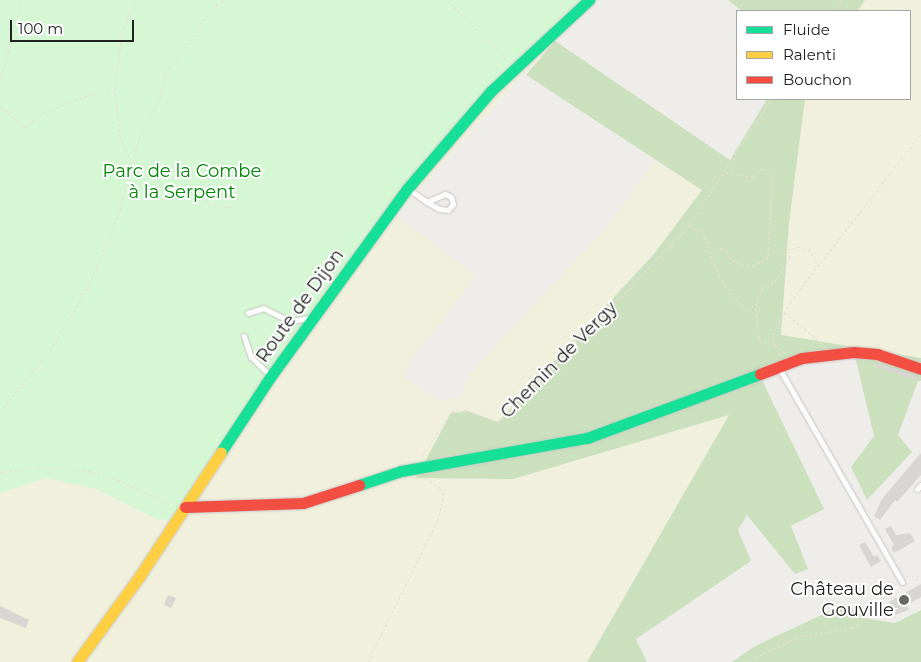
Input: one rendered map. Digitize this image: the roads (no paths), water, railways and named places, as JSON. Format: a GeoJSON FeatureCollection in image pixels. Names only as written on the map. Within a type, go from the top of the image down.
{"type":"FeatureCollection","features":[{"type":"Feature","properties":{"kind":"main road","name":"Route de Dijon"},"geometry":{"type":"LineString","coordinates":[[77,662],[185,507],[271,376],[407,189],[514,67],[589,0]]}},
{"type":"Feature","properties":{"kind":"main road"},"geometry":{"type":"LineString","coordinates":[[185,507],[303,503],[376,477],[416,467],[588,438],[794,360],[854,352],[877,354],[921,369]]}},
{"type":"Feature","properties":{"kind":"lane"},"geometry":{"type":"LineString","coordinates":[[407,189],[427,202],[445,211],[453,204],[447,195],[427,202]]}},
{"type":"Feature","properties":{"kind":"lane"},"geometry":{"type":"LineString","coordinates":[[248,313],[263,308],[290,321],[313,318]]}},
{"type":"Feature","properties":{"kind":"lane"},"geometry":{"type":"LineString","coordinates":[[244,336],[251,356],[271,376]]}},
{"type":"Feature","properties":{"kind":"lane"},"geometry":{"type":"LineString","coordinates":[[778,366],[900,579]]}},
{"type":"Feature","properties":{"kind":"place","name":"Château de Gouville"},"geometry":{"type":"Point","coordinates":[904,600]}},
{"type":"Feature","properties":{"kind":"park label","name":"Parc de la Combe à la Serpent"},"geometry":{"type":"Point","coordinates":[182,182]}}]}
